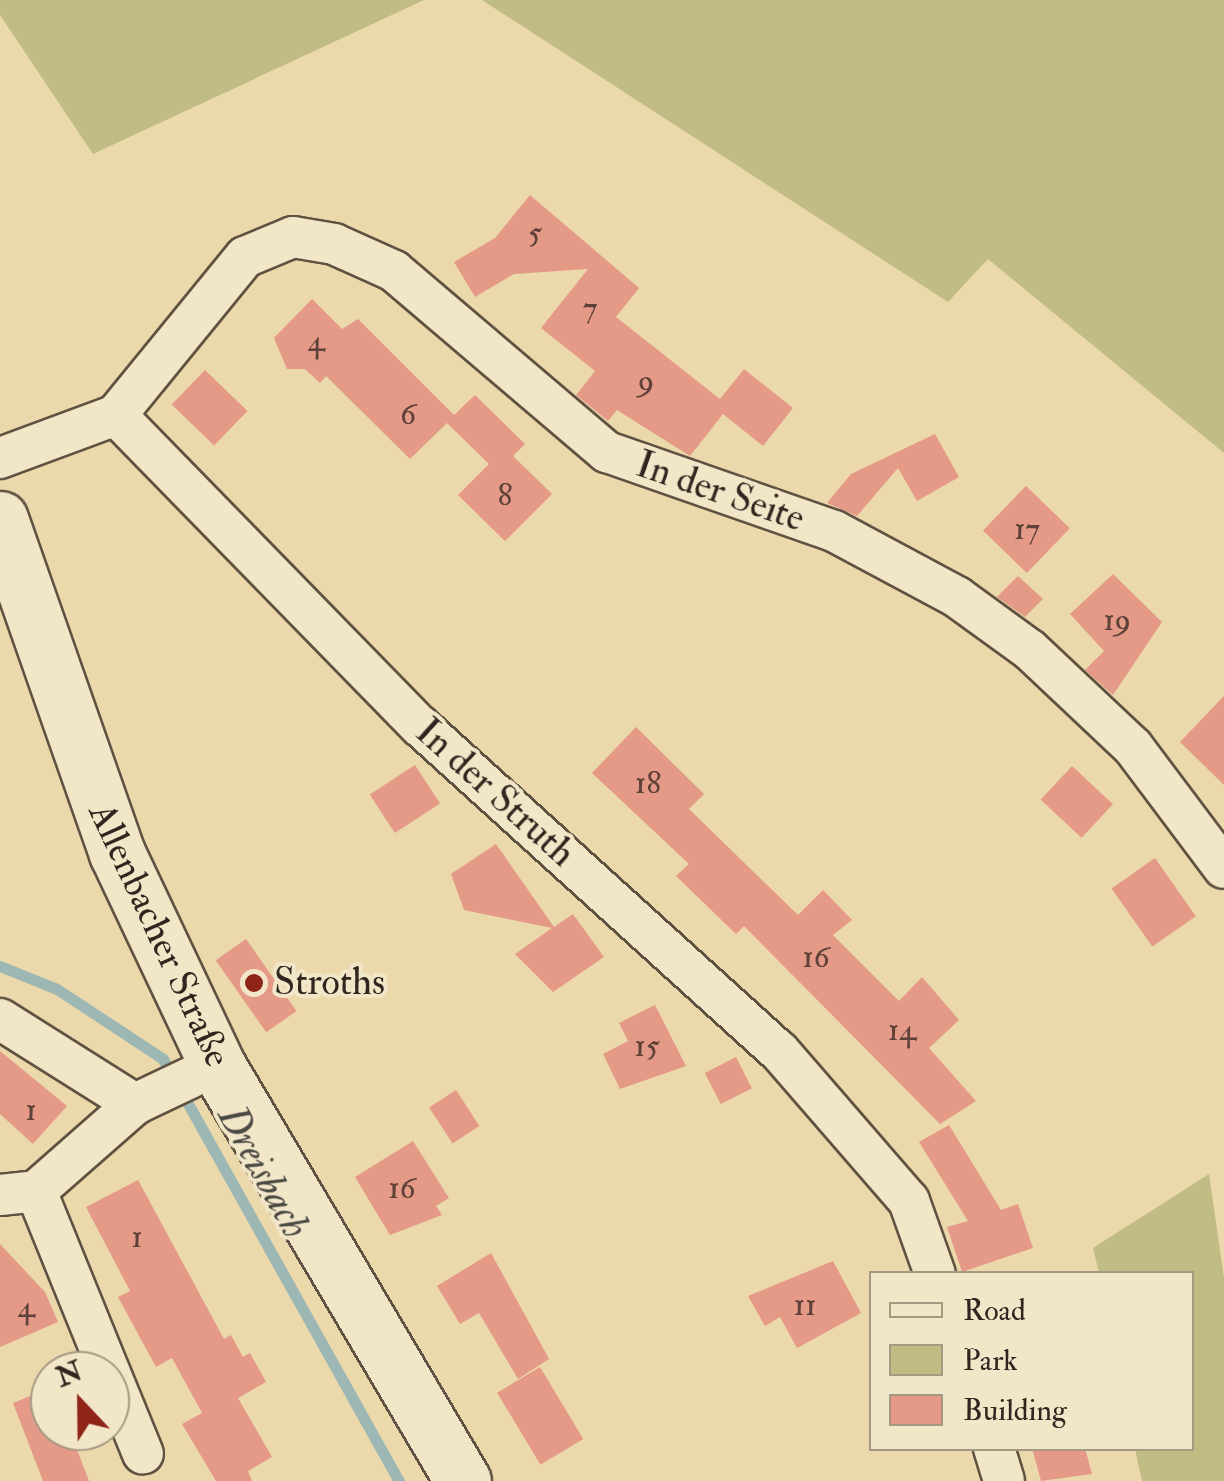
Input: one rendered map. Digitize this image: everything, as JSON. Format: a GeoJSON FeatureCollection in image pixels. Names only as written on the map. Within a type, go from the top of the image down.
{"type":"FeatureCollection","features":[{"type":"Feature","properties":{"kind":"main road","name":"Allenbacher Straße"},"geometry":{"type":"LineString","coordinates":[[0,519],[117,853],[176,1085],[464,1481]]}},
{"type":"Feature","properties":{"kind":"street","name":"In der Seite"},"geometry":{"type":"LineString","coordinates":[[116,415],[245,257],[293,238],[334,244],[394,271],[607,452],[834,531],[957,597],[1030,650],[1134,747],[1224,868]]}},
{"type":"Feature","properties":{"kind":"street"},"geometry":{"type":"LineString","coordinates":[[0,458],[116,415]]}},
{"type":"Feature","properties":{"kind":"street","name":"In der Struth"},"geometry":{"type":"LineString","coordinates":[[116,415],[420,726],[779,1051],[910,1201],[933,1271]]}},
{"type":"Feature","properties":{"kind":"street"},"geometry":{"type":"LineString","coordinates":[[0,1018],[176,1085]]}},
{"type":"Feature","properties":{"kind":"street"},"geometry":{"type":"LineString","coordinates":[[99,1351],[18,1194],[176,1085]]}},
{"type":"Feature","properties":{"kind":"street"},"geometry":{"type":"LineString","coordinates":[[130,1422],[143,1454]]}},
{"type":"Feature","properties":{"kind":"street"},"geometry":{"type":"LineString","coordinates":[[995,1451],[1004,1481]]}},
{"type":"Feature","properties":{"kind":"green space"},"geometry":{"type":"Polygon","coordinates":[[[0,0],[424,0],[93,154],[0,15],[0,0]]]}},
{"type":"Feature","properties":{"kind":"green space"},"geometry":{"type":"Polygon","coordinates":[[[482,0],[1224,0],[1224,453],[988,259],[948,302],[482,0]]]}},
{"type":"Feature","properties":{"kind":"green space"},"geometry":{"type":"Polygon","coordinates":[[[1209,1174],[1224,1278],[1224,1481],[1142,1481],[1135,1451],[1194,1451],[1194,1271],[1099,1271],[1093,1248],[1209,1174]]]}},
{"type":"Feature","properties":{"kind":"building"},"geometry":{"type":"Polygon","coordinates":[[[530,195],[639,288],[616,317],[720,399],[744,369],[793,408],[763,446],[723,414],[690,456],[617,410],[608,421],[576,395],[595,371],[541,328],[588,269],[514,274],[475,297],[454,262],[495,238],[530,195]]]}},
{"type":"Feature","properties":{"kind":"building"},"geometry":{"type":"Polygon","coordinates":[[[312,299],[342,329],[358,319],[454,415],[475,395],[525,444],[513,456],[552,494],[505,541],[458,495],[489,464],[447,423],[410,459],[326,376],[320,383],[305,369],[287,369],[274,338],[312,299]]]}},
{"type":"Feature","properties":{"kind":"building"},"geometry":{"type":"Polygon","coordinates":[[[205,370],[247,411],[214,446],[172,405],[205,370]]]}},
{"type":"Feature","properties":{"kind":"building"},"geometry":{"type":"Polygon","coordinates":[[[935,434],[959,477],[917,501],[898,468],[857,516],[827,503],[851,474],[935,434]]]}},
{"type":"Feature","properties":{"kind":"building"},"geometry":{"type":"Polygon","coordinates":[[[1026,486],[1070,528],[1027,573],[983,531],[1026,486]]]}},
{"type":"Feature","properties":{"kind":"building"},"geometry":{"type":"Polygon","coordinates":[[[1113,574],[1162,622],[1113,695],[1085,670],[1104,651],[1070,614],[1113,574]]]}},
{"type":"Feature","properties":{"kind":"building"},"geometry":{"type":"Polygon","coordinates":[[[1018,576],[1043,599],[1025,617],[997,597],[1018,576]]]}},
{"type":"Feature","properties":{"kind":"building"},"geometry":{"type":"Polygon","coordinates":[[[1224,696],[1224,785],[1180,742],[1224,696]]]}},
{"type":"Feature","properties":{"kind":"building"},"geometry":{"type":"Polygon","coordinates":[[[636,727],[704,794],[689,809],[798,915],[823,890],[852,920],[833,935],[899,1001],[922,977],[959,1020],[929,1048],[976,1101],[940,1124],[744,926],[736,934],[676,876],[689,864],[592,773],[636,727]]]}},
{"type":"Feature","properties":{"kind":"building"},"geometry":{"type":"Polygon","coordinates":[[[415,765],[440,804],[395,833],[370,794],[415,765]]]}},
{"type":"Feature","properties":{"kind":"building"},"geometry":{"type":"Polygon","coordinates":[[[1072,766],[1113,804],[1082,838],[1041,800],[1072,766]]]}},
{"type":"Feature","properties":{"kind":"building"},"geometry":{"type":"Polygon","coordinates":[[[496,844],[554,927],[573,914],[604,957],[553,992],[515,954],[552,928],[464,910],[451,874],[496,844]]]}},
{"type":"Feature","properties":{"kind":"building"},"geometry":{"type":"Polygon","coordinates":[[[1155,858],[1196,916],[1152,947],[1112,888],[1155,858]]]}},
{"type":"Feature","properties":{"kind":"building","name":"Stroths"},"geometry":{"type":"Polygon","coordinates":[[[246,939],[296,1011],[266,1032],[216,960],[246,939]]]}},
{"type":"Feature","properties":{"kind":"building"},"geometry":{"type":"Polygon","coordinates":[[[655,1005],[686,1066],[620,1089],[603,1054],[628,1041],[619,1023],[655,1005]]]}},
{"type":"Feature","properties":{"kind":"building"},"geometry":{"type":"Polygon","coordinates":[[[0,1051],[67,1106],[33,1144],[0,1114],[0,1051]]]}},
{"type":"Feature","properties":{"kind":"building"},"geometry":{"type":"Polygon","coordinates":[[[736,1057],[752,1088],[721,1104],[705,1073],[736,1057]]]}},
{"type":"Feature","properties":{"kind":"building"},"geometry":{"type":"Polygon","coordinates":[[[456,1090],[479,1126],[453,1143],[429,1107],[456,1090]]]}},
{"type":"Feature","properties":{"kind":"building"},"geometry":{"type":"Polygon","coordinates":[[[949,1125],[1001,1210],[1018,1204],[1033,1248],[962,1271],[947,1227],[968,1221],[919,1142],[949,1125]]]}},
{"type":"Feature","properties":{"kind":"building"},"geometry":{"type":"Polygon","coordinates":[[[413,1141],[449,1198],[436,1206],[442,1215],[390,1235],[355,1177],[413,1141]]]}},
{"type":"Feature","properties":{"kind":"building"},"geometry":{"type":"Polygon","coordinates":[[[138,1180],[224,1339],[231,1335],[243,1357],[250,1353],[266,1382],[238,1398],[272,1457],[248,1471],[252,1481],[216,1481],[182,1424],[202,1413],[172,1358],[156,1367],[118,1297],[130,1291],[86,1207],[138,1180]]]}},
{"type":"Feature","properties":{"kind":"building"},"geometry":{"type":"Polygon","coordinates":[[[0,1244],[45,1292],[58,1322],[0,1347],[0,1244]]]}},
{"type":"Feature","properties":{"kind":"building"},"geometry":{"type":"Polygon","coordinates":[[[491,1253],[549,1359],[518,1379],[479,1313],[460,1324],[437,1286],[491,1253]]]}},
{"type":"Feature","properties":{"kind":"building"},"geometry":{"type":"Polygon","coordinates":[[[833,1261],[861,1313],[797,1348],[780,1317],[765,1326],[748,1296],[833,1261]]]}},
{"type":"Feature","properties":{"kind":"building"},"geometry":{"type":"Polygon","coordinates":[[[540,1367],[583,1439],[540,1465],[497,1393],[540,1367]]]}},
{"type":"Feature","properties":{"kind":"building"},"geometry":{"type":"Polygon","coordinates":[[[30,1396],[30,1447],[13,1403],[30,1396]]]}},
{"type":"Feature","properties":{"kind":"building"},"geometry":{"type":"Polygon","coordinates":[[[31,1451],[78,1451],[89,1481],[43,1481],[31,1451]]]}},
{"type":"Feature","properties":{"kind":"building"},"geometry":{"type":"Polygon","coordinates":[[[1033,1451],[1086,1451],[1092,1474],[1041,1481],[1033,1451]]]}},
{"type":"Feature","properties":{"kind":"waterway","name":"Dreisbach"},"geometry":{"type":"LineString","coordinates":[[0,966],[57,989],[163,1059],[399,1481]]}},
{"type":"Feature","properties":{"kind":"place","name":"Stroths"},"geometry":{"type":"Point","coordinates":[254,983]}}]}
